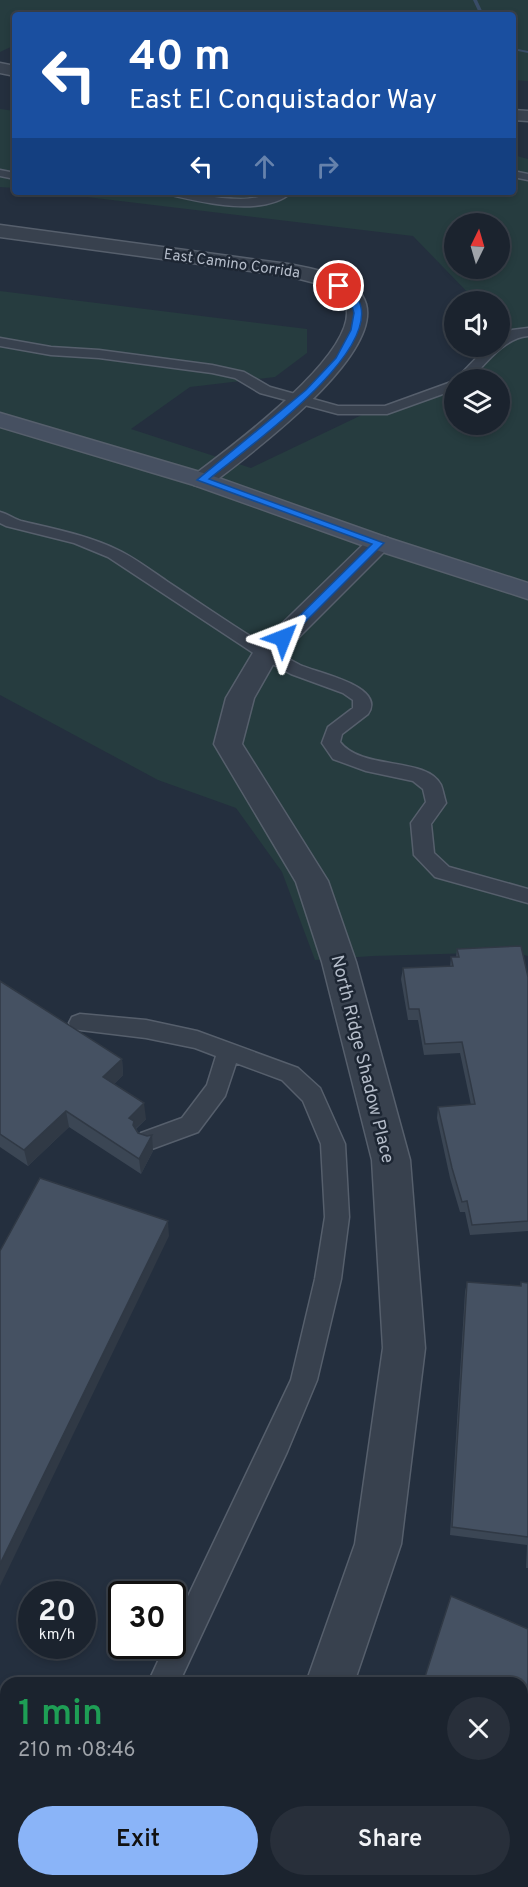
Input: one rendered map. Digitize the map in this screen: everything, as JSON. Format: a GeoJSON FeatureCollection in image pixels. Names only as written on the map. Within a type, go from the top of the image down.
{"type":"FeatureCollection","features":[{"type":"Feature","properties":{"kind":"street","name":"East Camino Corrida"},"geometry":{"type":"LineString","coordinates":[[0,231],[288,270],[316,277],[339,286],[349,293],[358,305],[355,330],[340,359],[299,400],[202,480]]}},
{"type":"Feature","properties":{"kind":"street"},"geometry":{"type":"LineString","coordinates":[[0,420],[202,480],[379,543],[528,591]]}},
{"type":"Feature","properties":{"kind":"street","name":"North Ridge Shadow Place"},"geometry":{"type":"LineString","coordinates":[[332,1677],[378,1544],[404,1348],[391,1160],[339,962],[312,880],[228,744],[240,698],[267,654],[379,543]]}},
{"type":"Feature","properties":{"kind":"lane"},"geometry":{"type":"LineString","coordinates":[[189,195],[236,203],[258,203],[278,195]]}},
{"type":"Feature","properties":{"kind":"lane"},"geometry":{"type":"LineString","coordinates":[[510,337],[517,333],[528,332]]}},
{"type":"Feature","properties":{"kind":"lane"},"geometry":{"type":"LineString","coordinates":[[0,342],[51,351],[99,354],[213,369],[239,375],[265,390],[338,410],[387,410],[444,389]]}},
{"type":"Feature","properties":{"kind":"lane"},"geometry":{"type":"LineString","coordinates":[[473,369],[485,357]]}},
{"type":"Feature","properties":{"kind":"lane"},"geometry":{"type":"LineString","coordinates":[[0,517],[12,523],[80,540],[114,554],[267,654],[297,670],[349,689],[362,698],[362,710],[334,730],[331,743],[340,755],[366,765],[419,776],[432,786],[436,803],[421,823],[424,855],[442,872],[528,896]]}},
{"type":"Feature","properties":{"kind":"lane"},"geometry":{"type":"LineString","coordinates":[[80,1023],[146,1029],[197,1040],[290,1074],[312,1095],[333,1144],[337,1217],[328,1279],[304,1380],[277,1443],[166,1677]]}},
{"type":"Feature","properties":{"kind":"lane"},"geometry":{"type":"LineString","coordinates":[[149,1140],[190,1125],[217,1089],[228,1052]]}},
{"type":"Feature","properties":{"kind":"green space"},"geometry":{"type":"Polygon","coordinates":[[[0,0],[528,0],[528,81],[516,80],[516,12],[12,12],[12,46],[0,52],[0,0]]]}},
{"type":"Feature","properties":{"kind":"green space"},"geometry":{"type":"Polygon","coordinates":[[[0,109],[12,111],[12,188],[0,187],[0,109]]]}},
{"type":"Feature","properties":{"kind":"green space"},"geometry":{"type":"Polygon","coordinates":[[[516,156],[528,159],[528,956],[510,952],[315,960],[282,872],[236,808],[158,780],[0,695],[0,291],[307,329],[307,353],[275,377],[190,387],[131,429],[251,468],[368,412],[444,391],[444,435],[510,435],[510,369],[479,369],[490,357],[510,357],[510,291],[466,291],[455,279],[510,279],[510,213],[444,213],[444,268],[413,236],[70,195],[516,195],[516,156]]]}},
{"type":"Feature","properties":{"kind":"building"},"geometry":{"type":"Polygon","coordinates":[[[521,946],[528,977],[528,1221],[472,1225],[467,1201],[462,1202],[452,1168],[438,1107],[475,1104],[462,1042],[425,1044],[419,1009],[409,1009],[403,968],[453,966],[451,957],[459,957],[457,949],[521,946]]]}},
{"type":"Feature","properties":{"kind":"building"},"geometry":{"type":"Polygon","coordinates":[[[0,981],[122,1059],[103,1077],[144,1103],[129,1118],[134,1121],[133,1125],[138,1133],[152,1135],[139,1159],[66,1111],[24,1150],[0,1134],[0,981]]]}},
{"type":"Feature","properties":{"kind":"building"},"geometry":{"type":"Polygon","coordinates":[[[40,1178],[168,1221],[0,1564],[0,1251],[40,1178]]]}},
{"type":"Feature","properties":{"kind":"building"},"geometry":{"type":"Polygon","coordinates":[[[467,1282],[521,1286],[521,1282],[528,1283],[528,1537],[452,1527],[467,1282]]]}},
{"type":"Feature","properties":{"kind":"building"},"geometry":{"type":"Polygon","coordinates":[[[451,1596],[528,1629],[528,1677],[425,1677],[451,1596]]]}},
{"type":"Feature","properties":{"kind":"waterway"},"geometry":{"type":"LineString","coordinates":[[475,0],[481,12]]}},
{"type":"Feature","properties":{"kind":"waterway"},"geometry":{"type":"LineString","coordinates":[[516,50],[528,52]]}},
{"type":"Feature","properties":{"kind":"route"},"geometry":{"type":"LineString","coordinates":[[283,638],[379,543],[202,480],[310,392],[340,359],[355,330],[358,321],[358,305],[354,298],[339,286]]}}]}
